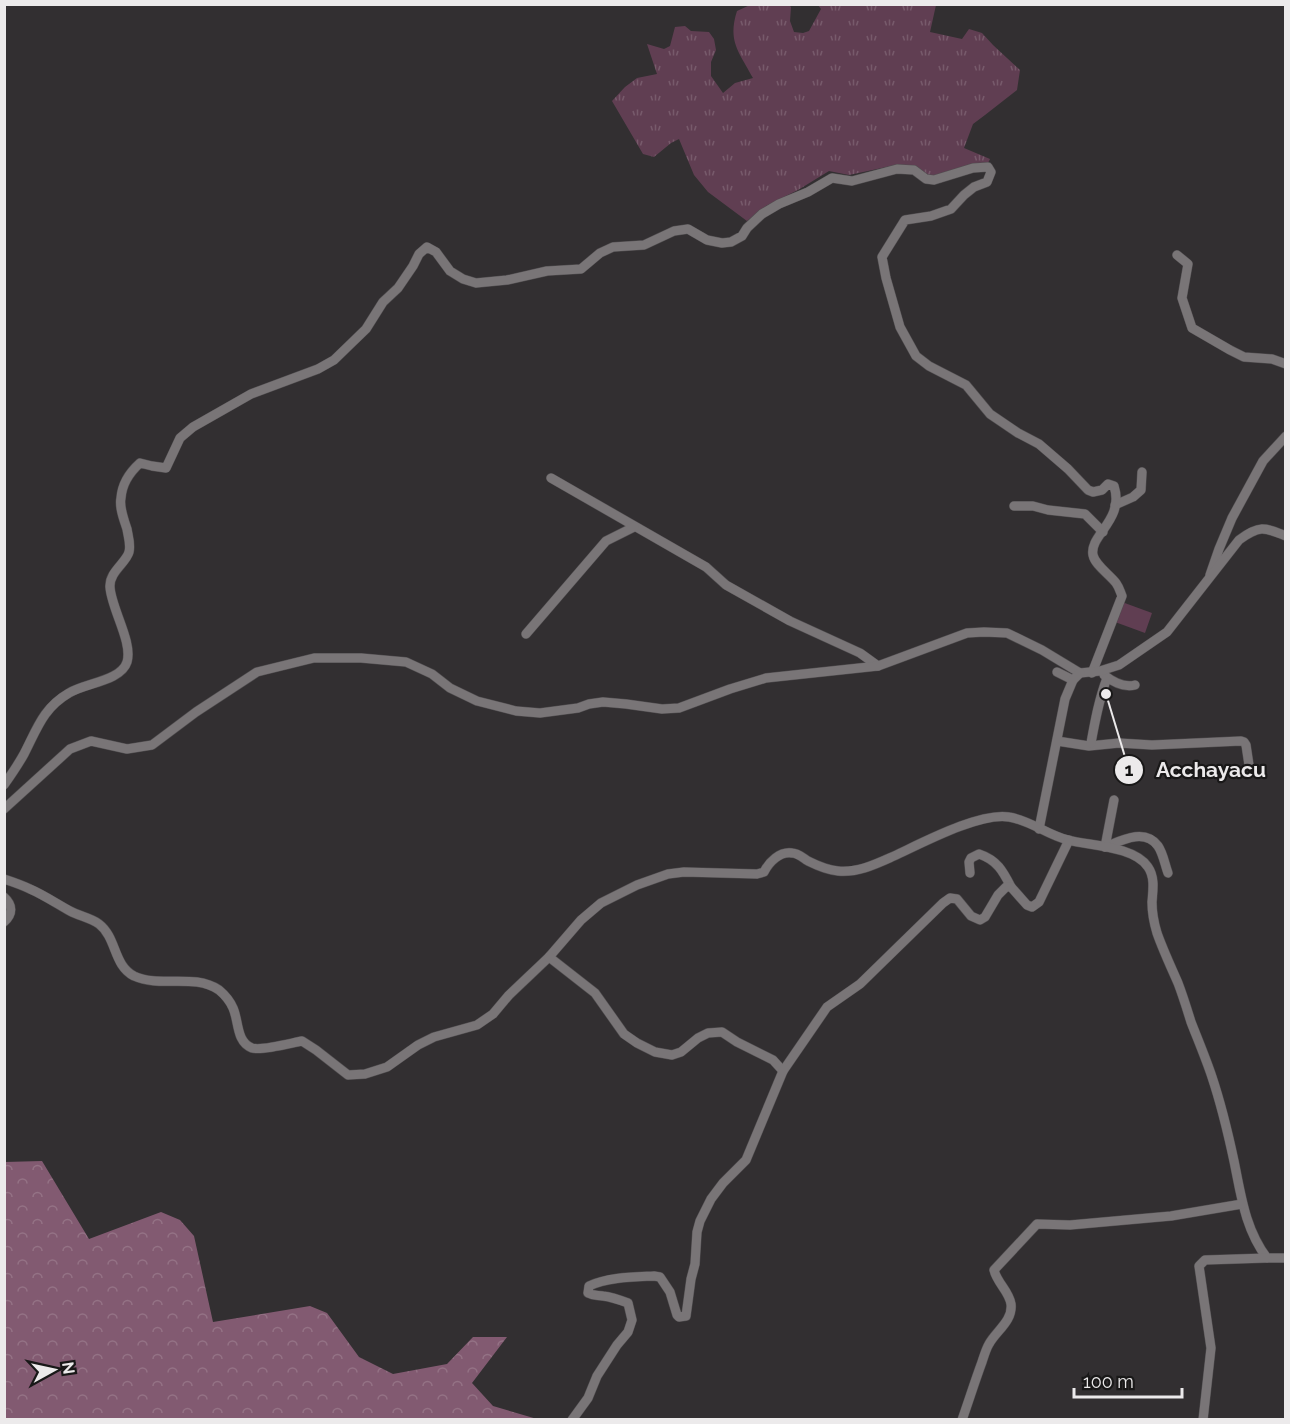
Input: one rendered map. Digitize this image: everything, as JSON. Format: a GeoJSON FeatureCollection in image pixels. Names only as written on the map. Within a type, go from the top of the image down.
{"type":"FeatureCollection","features":[{"type":"Feature","properties":{"kind":"street"},"geometry":{"type":"LineString","coordinates":[[4,785],[23,755],[37,726],[55,703],[77,688],[116,675],[126,665],[128,652],[110,585],[116,569],[129,552],[129,540],[120,499],[129,474],[140,463],[166,468],[180,438],[193,428],[251,394],[318,369],[334,360],[366,329],[383,302],[398,288],[419,254],[427,247],[436,252],[450,271],[463,279],[476,283],[500,281],[547,271],[581,269],[600,253],[613,248],[644,245],[674,231],[688,229],[707,240],[731,242],[742,236],[762,214],[832,178],[852,181],[897,169],[914,170],[926,179],[934,180],[973,168],[988,167],[991,172],[987,182],[974,187],[951,209],[931,216],[905,220],[882,257],[900,327],[916,356],[929,366],[966,385],[990,414],[1039,444],[1088,490],[1093,492],[1102,490],[1108,484],[1114,486],[1116,497],[1112,517],[1093,546],[1092,553],[1095,562],[1118,585],[1122,596],[1100,674],[1102,691],[1091,743]]}},
{"type":"Feature","properties":{"kind":"street"},"geometry":{"type":"LineString","coordinates":[[1177,255],[1188,264],[1182,298],[1192,328],[1244,357],[1272,359],[1286,364]]}},
{"type":"Feature","properties":{"kind":"street"},"geometry":{"type":"LineString","coordinates":[[1209,580],[1215,559],[1237,508],[1263,460],[1286,436]]}},
{"type":"Feature","properties":{"kind":"street"},"geometry":{"type":"LineString","coordinates":[[1115,505],[1133,497],[1141,490],[1142,472]]}},
{"type":"Feature","properties":{"kind":"street"},"geometry":{"type":"LineString","coordinates":[[550,478],[706,567],[726,585],[790,621],[860,654],[878,666]]}},
{"type":"Feature","properties":{"kind":"street"},"geometry":{"type":"LineString","coordinates":[[1014,506],[1033,506],[1085,514],[1102,532]]}},
{"type":"Feature","properties":{"kind":"street"},"geometry":{"type":"LineString","coordinates":[[526,634],[606,541],[634,527]]}},
{"type":"Feature","properties":{"kind":"street"},"geometry":{"type":"LineString","coordinates":[[1057,672],[1076,676],[1100,674],[1119,665],[1167,632],[1239,540],[1251,530],[1266,528],[1286,536]]}},
{"type":"Feature","properties":{"kind":"street"},"geometry":{"type":"LineString","coordinates":[[4,809],[70,749],[91,741],[127,749],[152,745],[196,712],[257,672],[314,658],[361,658],[406,662],[432,674],[450,688],[477,701],[516,711],[540,713],[603,702],[662,709],[679,708],[766,678],[878,666],[967,633],[1007,633],[1042,650],[1076,676]]}},
{"type":"Feature","properties":{"kind":"street"},"geometry":{"type":"LineString","coordinates":[[1100,674],[1118,684],[1135,685]]}},
{"type":"Feature","properties":{"kind":"street"},"geometry":{"type":"LineString","coordinates":[[1039,829],[1065,699],[1076,676]]}},
{"type":"Feature","properties":{"kind":"street"},"geometry":{"type":"LineString","coordinates":[[1057,741],[1089,746],[1119,743],[1152,746],[1241,741],[1246,745],[1249,765]]}},
{"type":"Feature","properties":{"kind":"street"},"geometry":{"type":"LineString","coordinates":[[1105,847],[1114,800]]}},
{"type":"Feature","properties":{"kind":"street"},"geometry":{"type":"LineString","coordinates":[[4,879],[29,888],[99,924],[110,935],[122,966],[134,976],[199,982],[221,991],[234,1010],[240,1034],[245,1043],[253,1048],[302,1041],[348,1075],[365,1074],[387,1067],[418,1045],[434,1037],[477,1025],[493,1014],[509,995],[549,957],[581,920],[601,903],[637,885],[668,874],[684,872],[757,874],[764,872],[779,856],[787,853],[795,853],[823,868],[840,872],[856,870],[873,866],[978,820],[1007,816],[1025,821],[1052,835],[1128,853],[1148,867],[1154,883],[1153,919],[1212,1077],[1248,1225],[1257,1245],[1267,1258]]}},
{"type":"Feature","properties":{"kind":"street"},"geometry":{"type":"LineString","coordinates":[[1105,847],[1124,839],[1140,836],[1150,838],[1160,847],[1167,873]]}},
{"type":"Feature","properties":{"kind":"street"},"geometry":{"type":"LineString","coordinates":[[970,873],[971,858],[979,854],[989,858],[999,867],[1011,887],[1027,905],[1032,907],[1039,902],[1069,840]]}},
{"type":"Feature","properties":{"kind":"street"},"geometry":{"type":"LineString","coordinates":[[572,1419],[588,1398],[597,1376],[616,1345],[628,1332],[632,1320],[628,1303],[617,1298],[592,1295],[588,1293],[589,1286],[598,1282],[660,1277],[670,1292],[677,1315],[686,1316],[700,1221],[711,1199],[723,1183],[746,1160],[783,1071],[827,1006],[860,984],[950,898],[957,899],[971,916],[980,920],[985,917],[998,895],[1006,887],[1011,887]]}},
{"type":"Feature","properties":{"kind":"street"},"geometry":{"type":"LineString","coordinates":[[4,897],[8,900],[12,910],[11,915],[4,922]]}},
{"type":"Feature","properties":{"kind":"street"},"geometry":{"type":"LineString","coordinates":[[549,957],[595,993],[624,1034],[655,1052],[672,1055],[681,1052],[708,1033],[722,1032],[773,1060],[783,1071]]}},
{"type":"Feature","properties":{"kind":"street"},"geometry":{"type":"LineString","coordinates":[[964,1418],[969,1395],[988,1344],[1011,1313],[1008,1296],[994,1270],[1037,1224],[1070,1225],[1171,1216],[1242,1204]]}},
{"type":"Feature","properties":{"kind":"street"},"geometry":{"type":"LineString","coordinates":[[1203,1419],[1211,1348],[1199,1266],[1205,1260],[1286,1258]]}},
{"type":"Feature","properties":{"kind":"green space"},"geometry":{"type":"Polygon","coordinates":[[[750,5],[789,5],[791,7],[790,21],[794,32],[803,33],[809,31],[821,9],[818,5],[936,5],[930,32],[962,39],[969,29],[982,33],[1020,70],[1017,90],[973,124],[964,148],[990,159],[986,167],[935,179],[896,165],[849,175],[829,171],[766,206],[747,221],[708,192],[694,175],[679,139],[654,157],[643,154],[612,101],[637,78],[657,74],[647,44],[664,49],[670,46],[675,27],[685,26],[691,31],[709,32],[714,39],[716,50],[711,62],[711,76],[723,93],[735,83],[753,78],[736,47],[733,31],[737,11],[750,5]]]}},
{"type":"Feature","properties":{"kind":"green space"},"geometry":{"type":"Polygon","coordinates":[[[1122,602],[1152,613],[1145,633],[1115,622],[1122,602]]]}},
{"type":"Feature","properties":{"kind":"green space"},"geometry":{"type":"Polygon","coordinates":[[[42,1161],[89,1239],[161,1212],[180,1220],[194,1236],[213,1322],[310,1306],[327,1313],[359,1357],[393,1374],[447,1364],[473,1337],[507,1337],[472,1383],[493,1406],[537,1419],[5,1419],[5,1162],[42,1161]]]}},
{"type":"Feature","properties":{"kind":"place","name":"Acchayacu"},"geometry":{"type":"Point","coordinates":[1106,694]}}]}
